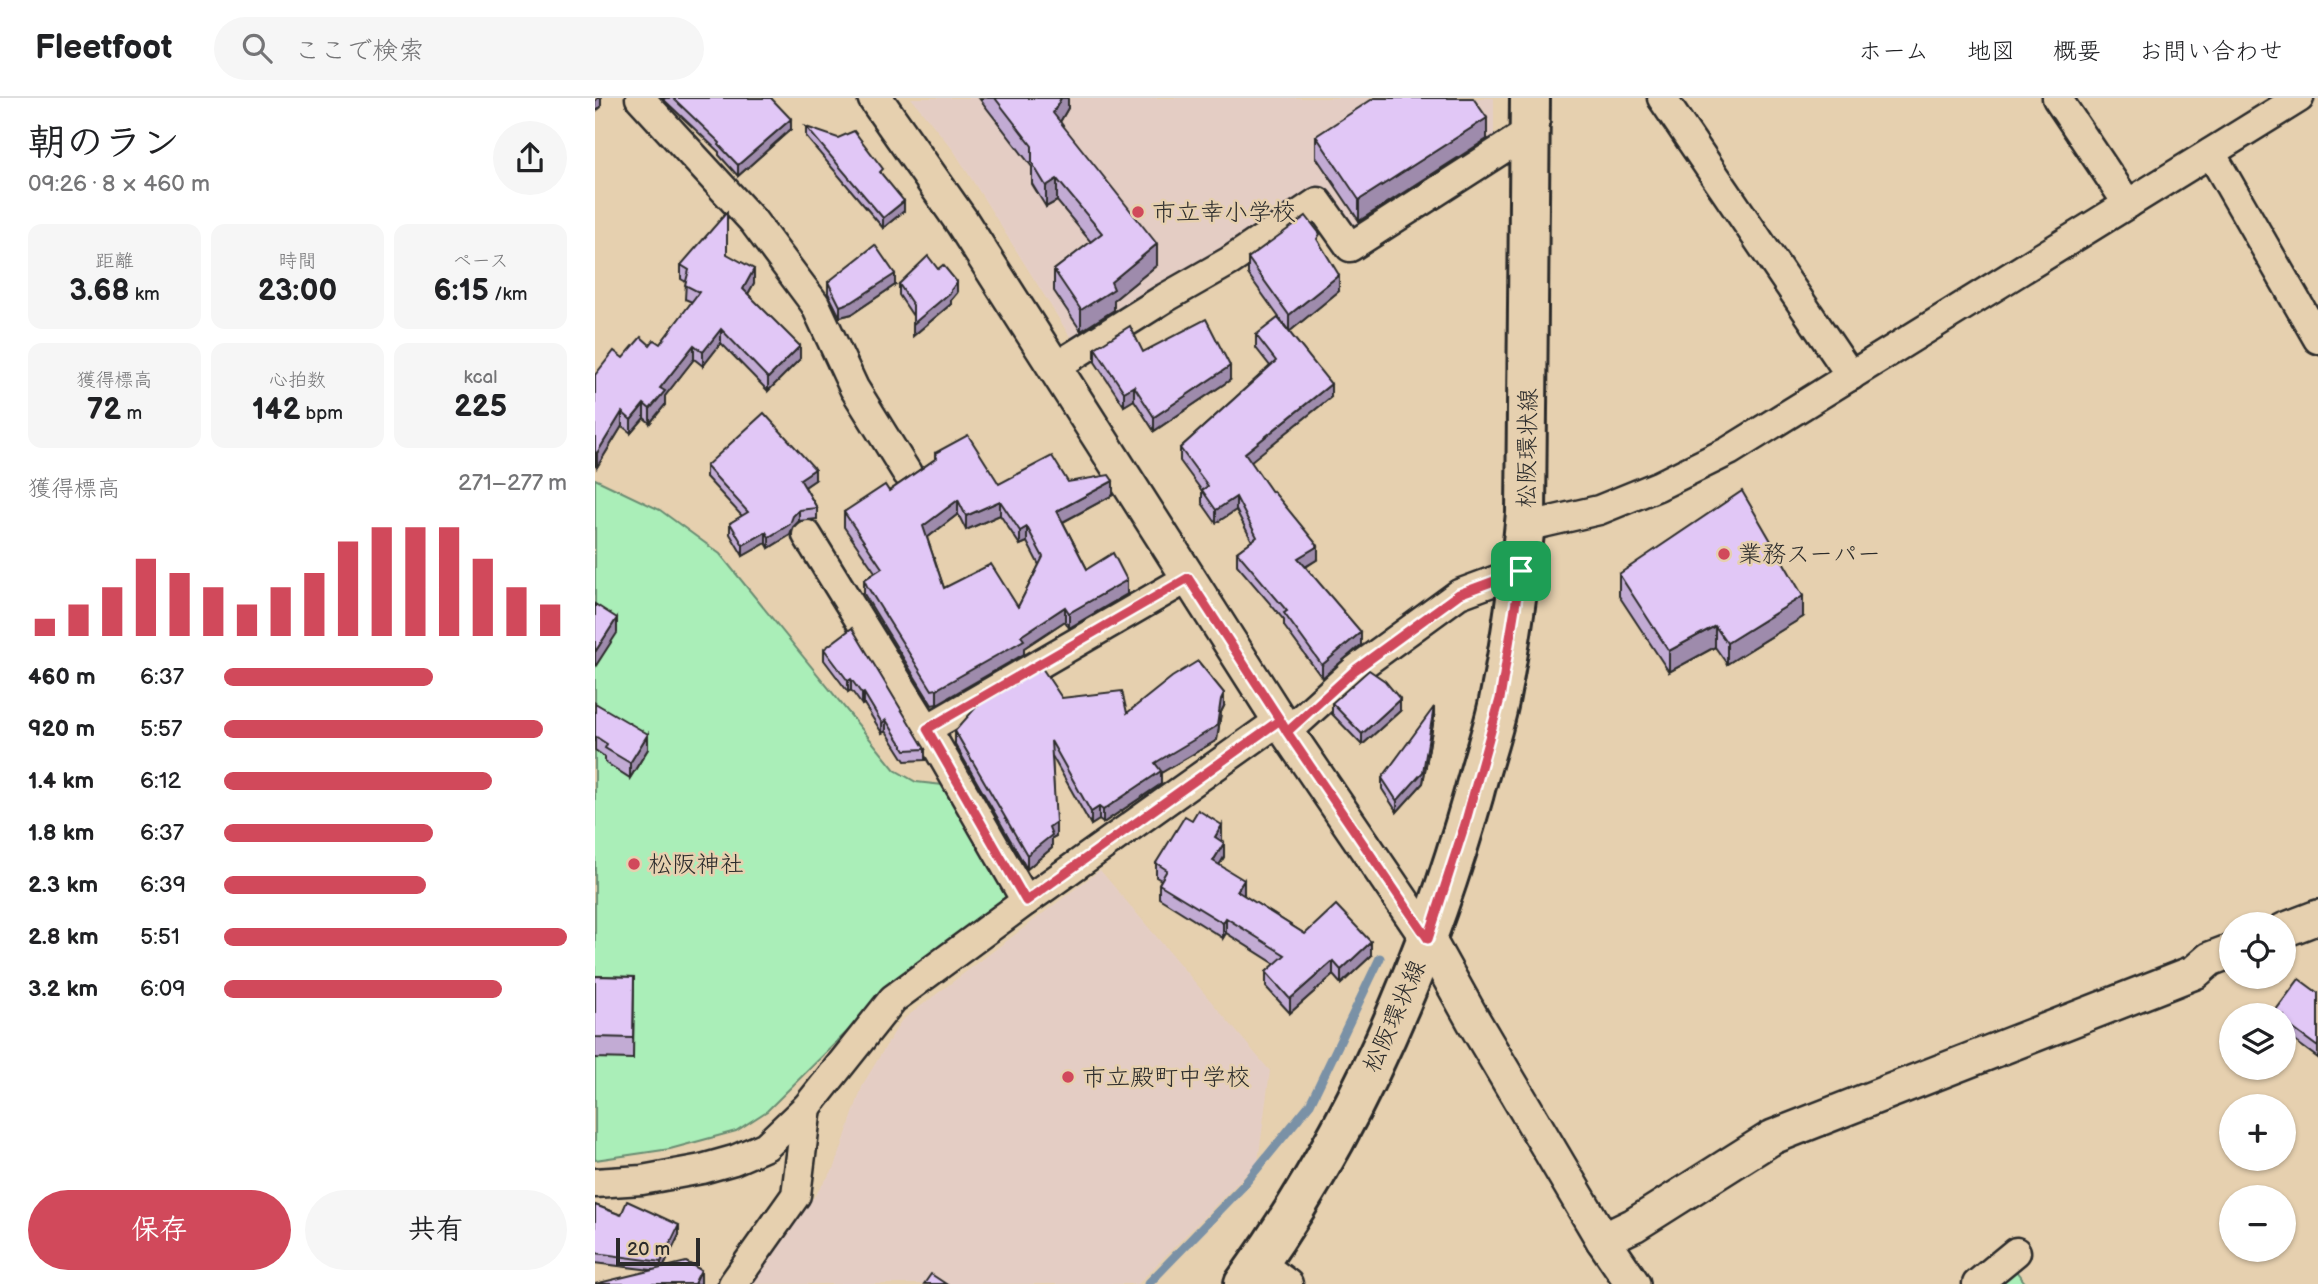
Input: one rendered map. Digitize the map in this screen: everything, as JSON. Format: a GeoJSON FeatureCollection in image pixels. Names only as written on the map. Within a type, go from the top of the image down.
{"type":"FeatureCollection","features":[{"type":"Feature","properties":{"kind":"main road","name":"松阪環状線"},"geometry":{"type":"LineString","coordinates":[[1264,1277],[1292,1216],[1323,1164],[1375,1059],[1428,939],[1465,824],[1500,699],[1521,571],[1525,527],[1530,115]]}},
{"type":"Feature","properties":{"kind":"street"},"geometry":{"type":"LineString","coordinates":[[640,98],[753,221],[815,304],[854,388],[907,473]]}},
{"type":"Feature","properties":{"kind":"street"},"geometry":{"type":"LineString","coordinates":[[875,98],[962,222],[1284,726],[1428,939],[1473,1020],[1633,1284]]}},
{"type":"Feature","properties":{"kind":"street"},"geometry":{"type":"LineString","coordinates":[[1662,98],[1851,376]]}},
{"type":"Feature","properties":{"kind":"street"},"geometry":{"type":"LineString","coordinates":[[2057,98],[2128,204]]}},
{"type":"Feature","properties":{"kind":"street"},"geometry":{"type":"LineString","coordinates":[[1525,527],[1599,510],[1658,486],[1729,451],[2299,98]]}},
{"type":"Feature","properties":{"kind":"street"},"geometry":{"type":"LineString","coordinates":[[1055,367],[1230,261],[1318,202],[1350,247],[1530,115]]}},
{"type":"Feature","properties":{"kind":"street"},"geometry":{"type":"LineString","coordinates":[[2211,153],[2318,339]]}},
{"type":"Feature","properties":{"kind":"street"},"geometry":{"type":"LineString","coordinates":[[807,535],[927,729],[1026,901]]}},
{"type":"Feature","properties":{"kind":"street"},"geometry":{"type":"LineString","coordinates":[[595,1183],[642,1180],[734,1160],[766,1146],[807,1107],[893,999],[1026,901],[1284,726],[1459,594],[1521,571]]}},
{"type":"Feature","properties":{"kind":"street"},"geometry":{"type":"LineString","coordinates":[[927,729],[1188,578]]}},
{"type":"Feature","properties":{"kind":"street"},"geometry":{"type":"LineString","coordinates":[[2296,925],[2318,916]]}},
{"type":"Feature","properties":{"kind":"street"},"geometry":{"type":"LineString","coordinates":[[1604,1240],[1634,1225],[1773,1137],[2195,972],[2210,959],[2219,956]]}},
{"type":"Feature","properties":{"kind":"street"},"geometry":{"type":"LineString","coordinates":[[733,1284],[796,1195],[807,1107]]}},
{"type":"Feature","properties":{"kind":"street"},"geometry":{"type":"LineString","coordinates":[[1977,1284],[2016,1252]]}},
{"type":"Feature","properties":{"kind":"shaded area","name":"市立幸小学校"},"geometry":{"type":"Polygon","coordinates":[[[911,98],[1494,98],[1494,144],[1353,235],[1321,189],[1074,343],[954,151],[911,98]]]}},
{"type":"Feature","properties":{"kind":"shaded area","name":"市立殿町中学校"},"geometry":{"type":"Polygon","coordinates":[[[1100,870],[1270,1071],[1258,1162],[1138,1284],[752,1284],[835,1167],[863,1084],[901,1021],[1100,870]]]}},
{"type":"Feature","properties":{"kind":"green space"},"geometry":{"type":"Polygon","coordinates":[[[595,479],[660,510],[720,554],[895,770],[916,782],[943,785],[953,792],[1008,890],[1006,901],[883,996],[767,1111],[736,1131],[670,1149],[595,1160],[595,479]]]}},
{"type":"Feature","properties":{"kind":"green space"},"geometry":{"type":"Polygon","coordinates":[[[2013,1267],[2026,1284],[1993,1284],[2013,1267]]]}},
{"type":"Feature","properties":{"kind":"building"},"geometry":{"type":"Polygon","coordinates":[[[673,98],[771,98],[791,119],[738,165],[720,143],[673,98]]]}},
{"type":"Feature","properties":{"kind":"building"},"geometry":{"type":"Polygon","coordinates":[[[995,98],[1061,98],[1053,113],[1157,244],[1111,282],[1114,289],[1081,310],[1054,270],[1102,233],[1057,179],[1046,186],[1032,163],[1032,146],[995,98]]]}},
{"type":"Feature","properties":{"kind":"building"},"geometry":{"type":"Polygon","coordinates":[[[1374,98],[1473,98],[1487,118],[1359,200],[1316,136],[1374,98]]]}},
{"type":"Feature","properties":{"kind":"building"},"geometry":{"type":"Polygon","coordinates":[[[806,127],[838,138],[854,131],[883,169],[880,172],[904,201],[883,218],[806,127]]]}},
{"type":"Feature","properties":{"kind":"building"},"geometry":{"type":"Polygon","coordinates":[[[727,212],[727,254],[754,269],[743,289],[800,346],[768,378],[721,329],[703,352],[694,345],[660,388],[665,391],[650,409],[644,404],[631,420],[622,412],[597,453],[595,452],[595,375],[614,351],[623,358],[641,337],[650,345],[654,340],[660,344],[699,292],[685,285],[689,270],[681,265],[727,212]]]}},
{"type":"Feature","properties":{"kind":"building"},"geometry":{"type":"Polygon","coordinates":[[[1306,216],[1320,234],[1317,239],[1339,275],[1289,315],[1248,258],[1306,216]]]}},
{"type":"Feature","properties":{"kind":"building"},"geometry":{"type":"Polygon","coordinates":[[[875,245],[895,274],[852,302],[840,306],[828,282],[875,245]]]}},
{"type":"Feature","properties":{"kind":"building"},"geometry":{"type":"Polygon","coordinates":[[[928,256],[938,269],[943,265],[957,282],[951,292],[913,324],[913,305],[899,284],[928,256]]]}},
{"type":"Feature","properties":{"kind":"building"},"geometry":{"type":"Polygon","coordinates":[[[1278,318],[1331,384],[1245,453],[1272,492],[1318,546],[1298,558],[1361,632],[1322,665],[1284,613],[1287,611],[1237,552],[1257,537],[1236,497],[1216,510],[1202,490],[1208,486],[1180,448],[1276,361],[1256,335],[1278,318]]]}},
{"type":"Feature","properties":{"kind":"building"},"geometry":{"type":"Polygon","coordinates":[[[1206,319],[1230,366],[1154,417],[1134,386],[1124,392],[1095,348],[1130,326],[1143,352],[1206,319]]]}},
{"type":"Feature","properties":{"kind":"building"},"geometry":{"type":"Polygon","coordinates":[[[764,413],[815,469],[800,479],[817,508],[799,510],[790,524],[769,537],[766,532],[743,545],[730,523],[748,512],[706,466],[764,413]]]}},
{"type":"Feature","properties":{"kind":"building"},"geometry":{"type":"Polygon","coordinates":[[[968,435],[999,484],[1052,456],[1068,482],[1109,475],[1113,481],[1057,511],[1087,569],[1113,553],[1127,580],[1069,613],[1065,607],[1021,636],[1024,640],[932,690],[864,580],[882,568],[844,512],[885,485],[889,491],[937,458],[935,453],[968,435]],[[958,500],[923,526],[944,588],[991,564],[1018,607],[1043,557],[1027,527],[1020,531],[1000,501],[966,516],[958,500]]]}},
{"type":"Feature","properties":{"kind":"building","name":"業務スーパー"},"geometry":{"type":"Polygon","coordinates":[[[1742,491],[1803,596],[1727,643],[1715,626],[1669,651],[1619,574],[1742,491]]]}},
{"type":"Feature","properties":{"kind":"building"},"geometry":{"type":"Polygon","coordinates":[[[595,604],[617,618],[595,652],[595,604]]]}},
{"type":"Feature","properties":{"kind":"building"},"geometry":{"type":"Polygon","coordinates":[[[852,628],[925,749],[905,750],[886,720],[882,723],[864,693],[862,694],[851,679],[848,681],[824,649],[852,628]]]}},
{"type":"Feature","properties":{"kind":"building"},"geometry":{"type":"Polygon","coordinates":[[[1198,661],[1224,693],[1217,726],[1155,763],[1161,771],[1103,810],[1099,807],[1091,812],[1051,741],[1056,822],[1049,827],[1052,835],[1027,855],[955,731],[978,705],[1042,668],[1062,698],[1122,691],[1127,713],[1172,677],[1198,661]]]}},
{"type":"Feature","properties":{"kind":"building"},"geometry":{"type":"Polygon","coordinates":[[[1369,670],[1385,681],[1400,699],[1362,734],[1332,703],[1369,670]]]}},
{"type":"Feature","properties":{"kind":"building"},"geometry":{"type":"Polygon","coordinates":[[[595,703],[648,734],[630,763],[605,748],[607,744],[595,736],[595,703]]]}},
{"type":"Feature","properties":{"kind":"building"},"geometry":{"type":"Polygon","coordinates":[[[1434,707],[1423,772],[1397,801],[1382,778],[1434,707]]]}},
{"type":"Feature","properties":{"kind":"building"},"geometry":{"type":"Polygon","coordinates":[[[1198,810],[1222,825],[1215,837],[1224,843],[1213,861],[1244,880],[1237,891],[1305,934],[1336,905],[1371,942],[1341,970],[1333,961],[1290,999],[1266,972],[1285,955],[1226,918],[1223,923],[1159,884],[1167,870],[1156,863],[1185,816],[1192,820],[1198,810]]]}},
{"type":"Feature","properties":{"kind":"building"},"geometry":{"type":"Polygon","coordinates":[[[595,976],[634,977],[633,1038],[595,1037],[595,976]]]}},
{"type":"Feature","properties":{"kind":"building"},"geometry":{"type":"Polygon","coordinates":[[[2299,979],[2318,993],[2318,1047],[2296,1031],[2296,1003],[2281,1003],[2292,989],[2296,989],[2299,979]]]}},
{"type":"Feature","properties":{"kind":"building"},"geometry":{"type":"Polygon","coordinates":[[[627,1201],[679,1225],[661,1262],[595,1253],[595,1205],[621,1215],[627,1201]]]}},
{"type":"Feature","properties":{"kind":"building"},"geometry":{"type":"Polygon","coordinates":[[[686,1262],[701,1270],[694,1284],[595,1284],[686,1262]]]}},
{"type":"Feature","properties":{"kind":"building"},"geometry":{"type":"Polygon","coordinates":[[[931,1274],[946,1284],[924,1284],[931,1274]]]}},
{"type":"Feature","properties":{"kind":"waterway"},"geometry":{"type":"LineString","coordinates":[[1148,1284],[1243,1186],[1310,1104],[1380,958]]}},
{"type":"Feature","properties":{"kind":"place","name":"市立幸小学校"},"geometry":{"type":"Point","coordinates":[1138,212]}},
{"type":"Feature","properties":{"kind":"place","name":"業務スーパー"},"geometry":{"type":"Point","coordinates":[1724,554]}},
{"type":"Feature","properties":{"kind":"place","name":"松阪神社"},"geometry":{"type":"Point","coordinates":[634,864]}},
{"type":"Feature","properties":{"kind":"place","name":"市立殿町中学校"},"geometry":{"type":"Point","coordinates":[1068,1077]}},
{"type":"Feature","properties":{"kind":"route"},"geometry":{"type":"LineString","coordinates":[[1521,571],[1459,594],[1355,670],[1287,732],[1280,720],[1188,578],[927,729],[1026,901],[1280,720],[1287,732],[1428,939],[1465,824],[1500,699],[1521,571]]}}]}
